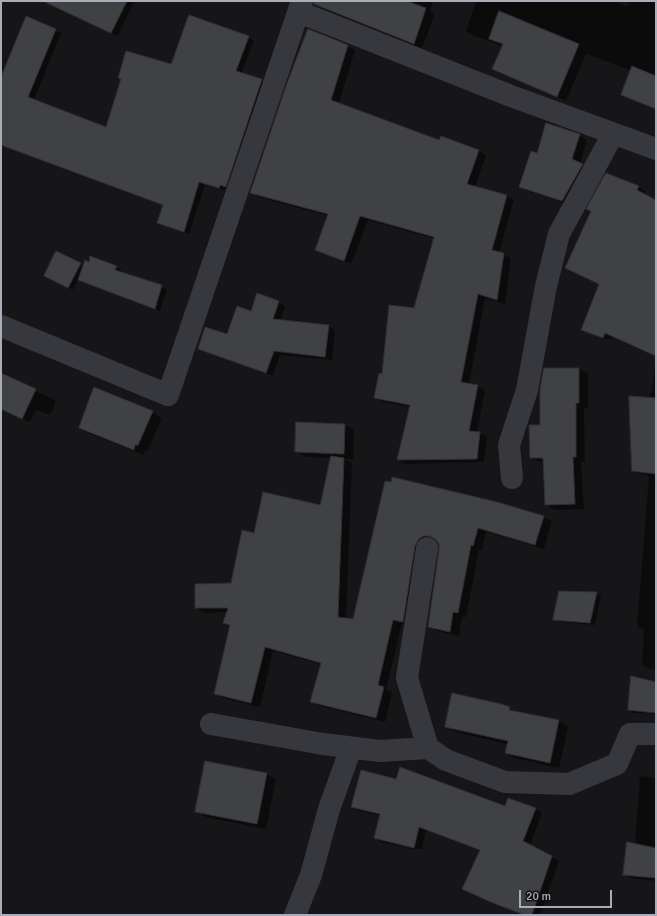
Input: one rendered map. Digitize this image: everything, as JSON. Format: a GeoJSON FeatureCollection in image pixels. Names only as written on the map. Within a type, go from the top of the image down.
{"type":"FeatureCollection","features":[{"type":"Feature","properties":{"kind":"street"},"geometry":{"type":"LineString","coordinates":[[1,326],[168,395],[300,7],[511,96],[656,149]]}},
{"type":"Feature","properties":{"kind":"street"},"geometry":{"type":"LineString","coordinates":[[512,478],[509,445],[527,390],[546,286],[559,234],[613,134]]}},
{"type":"Feature","properties":{"kind":"street"},"geometry":{"type":"LineString","coordinates":[[427,548],[407,678],[428,748]]}},
{"type":"Feature","properties":{"kind":"street"},"geometry":{"type":"LineString","coordinates":[[211,724],[351,748],[380,751],[428,748],[446,760],[505,782],[569,784],[617,764],[630,734],[656,734]]}},
{"type":"Feature","properties":{"kind":"street"},"geometry":{"type":"LineString","coordinates":[[295,915],[311,875],[329,809],[351,748]]}},
{"type":"Feature","properties":{"kind":"building"},"geometry":{"type":"Polygon","coordinates":[[[43,1],[127,1],[111,33],[43,1]]]}},
{"type":"Feature","properties":{"kind":"building"},"geometry":{"type":"Polygon","coordinates":[[[314,1],[407,1],[426,8],[414,44],[314,4],[314,1]]]}},
{"type":"Feature","properties":{"kind":"building"},"geometry":{"type":"Polygon","coordinates":[[[499,11],[579,44],[557,97],[492,69],[503,44],[489,39],[499,11]]]}},
{"type":"Feature","properties":{"kind":"building"},"geometry":{"type":"Polygon","coordinates":[[[189,15],[249,36],[236,71],[262,79],[226,187],[220,185],[219,188],[199,182],[184,232],[157,223],[163,205],[1,145],[1,77],[26,16],[56,29],[28,97],[106,127],[121,79],[118,78],[126,51],[171,64],[189,15]]]}},
{"type":"Feature","properties":{"kind":"building"},"geometry":{"type":"Polygon","coordinates":[[[308,29],[348,45],[331,100],[439,140],[441,136],[479,150],[467,184],[507,195],[492,250],[504,253],[497,300],[478,294],[461,382],[478,385],[469,431],[480,432],[477,459],[397,460],[410,405],[374,398],[379,373],[382,374],[389,305],[414,308],[434,237],[360,216],[344,261],[315,250],[328,214],[250,193],[286,86],[308,29]]]}},
{"type":"Feature","properties":{"kind":"building"},"geometry":{"type":"Polygon","coordinates":[[[632,66],[656,76],[656,109],[621,95],[632,66]]]}},
{"type":"Feature","properties":{"kind":"building"},"geometry":{"type":"Polygon","coordinates":[[[546,123],[580,134],[572,159],[583,164],[562,201],[519,187],[531,151],[537,153],[546,123]]]}},
{"type":"Feature","properties":{"kind":"building"},"geometry":{"type":"Polygon","coordinates":[[[606,173],[639,186],[637,190],[656,200],[656,356],[605,333],[603,338],[581,330],[599,284],[565,268],[591,211],[586,209],[606,173]]]}},
{"type":"Feature","properties":{"kind":"building"},"geometry":{"type":"Polygon","coordinates":[[[56,251],[81,263],[68,288],[44,276],[56,251]]]}},
{"type":"Feature","properties":{"kind":"building"},"geometry":{"type":"Polygon","coordinates":[[[90,256],[117,266],[115,270],[162,285],[155,309],[78,280],[85,260],[89,262],[90,256]]]}},
{"type":"Feature","properties":{"kind":"building"},"geometry":{"type":"Polygon","coordinates":[[[257,293],[279,301],[273,319],[329,325],[325,357],[274,351],[266,373],[198,349],[205,327],[227,334],[237,306],[251,311],[257,293]]]}},
{"type":"Feature","properties":{"kind":"building"},"geometry":{"type":"Polygon","coordinates":[[[544,368],[579,368],[579,403],[576,403],[576,457],[573,457],[575,504],[545,505],[543,458],[530,458],[529,425],[540,425],[540,389],[544,368]]]}},
{"type":"Feature","properties":{"kind":"building"},"geometry":{"type":"Polygon","coordinates":[[[1,373],[36,389],[22,419],[1,409],[1,373]]]}},
{"type":"Feature","properties":{"kind":"building"},"geometry":{"type":"Polygon","coordinates":[[[94,387],[153,411],[138,445],[135,445],[134,450],[79,428],[94,387]]]}},
{"type":"Feature","properties":{"kind":"building"},"geometry":{"type":"Polygon","coordinates":[[[629,396],[656,398],[656,474],[632,471],[629,396]]]}},
{"type":"Feature","properties":{"kind":"building"},"geometry":{"type":"Polygon","coordinates":[[[296,422],[345,424],[344,454],[295,452],[296,422]]]}},
{"type":"Feature","properties":{"kind":"building"},"geometry":{"type":"Polygon","coordinates":[[[331,456],[344,458],[338,617],[353,619],[385,481],[391,482],[392,477],[497,502],[544,516],[535,545],[478,528],[473,546],[471,545],[458,613],[453,612],[450,632],[428,627],[439,544],[435,539],[429,536],[423,536],[418,540],[415,546],[403,622],[393,620],[378,685],[384,687],[376,718],[310,702],[321,663],[265,647],[251,703],[214,694],[230,625],[223,623],[228,608],[195,608],[195,584],[231,583],[242,530],[254,533],[263,492],[320,505],[331,456]]]}},
{"type":"Feature","properties":{"kind":"building"},"geometry":{"type":"Polygon","coordinates":[[[559,591],[597,592],[590,623],[553,620],[559,591]]]}},
{"type":"Feature","properties":{"kind":"building"},"geometry":{"type":"Polygon","coordinates":[[[631,676],[656,682],[656,713],[628,710],[631,676]]]}},
{"type":"Feature","properties":{"kind":"building"},"geometry":{"type":"Polygon","coordinates":[[[452,693],[501,704],[510,707],[509,710],[559,720],[550,763],[505,753],[508,741],[445,727],[452,693]]]}},
{"type":"Feature","properties":{"kind":"building"},"geometry":{"type":"Polygon","coordinates":[[[205,761],[267,773],[257,824],[195,812],[205,761]]]}},
{"type":"Feature","properties":{"kind":"building"},"geometry":{"type":"Polygon","coordinates":[[[400,767],[505,806],[508,798],[536,808],[523,841],[552,856],[532,915],[525,915],[462,889],[480,850],[419,827],[414,848],[374,838],[380,814],[351,807],[361,770],[396,779],[400,767]]]}},
{"type":"Feature","properties":{"kind":"building"},"geometry":{"type":"Polygon","coordinates":[[[627,842],[656,848],[656,878],[623,875],[627,842]]]}}]}
